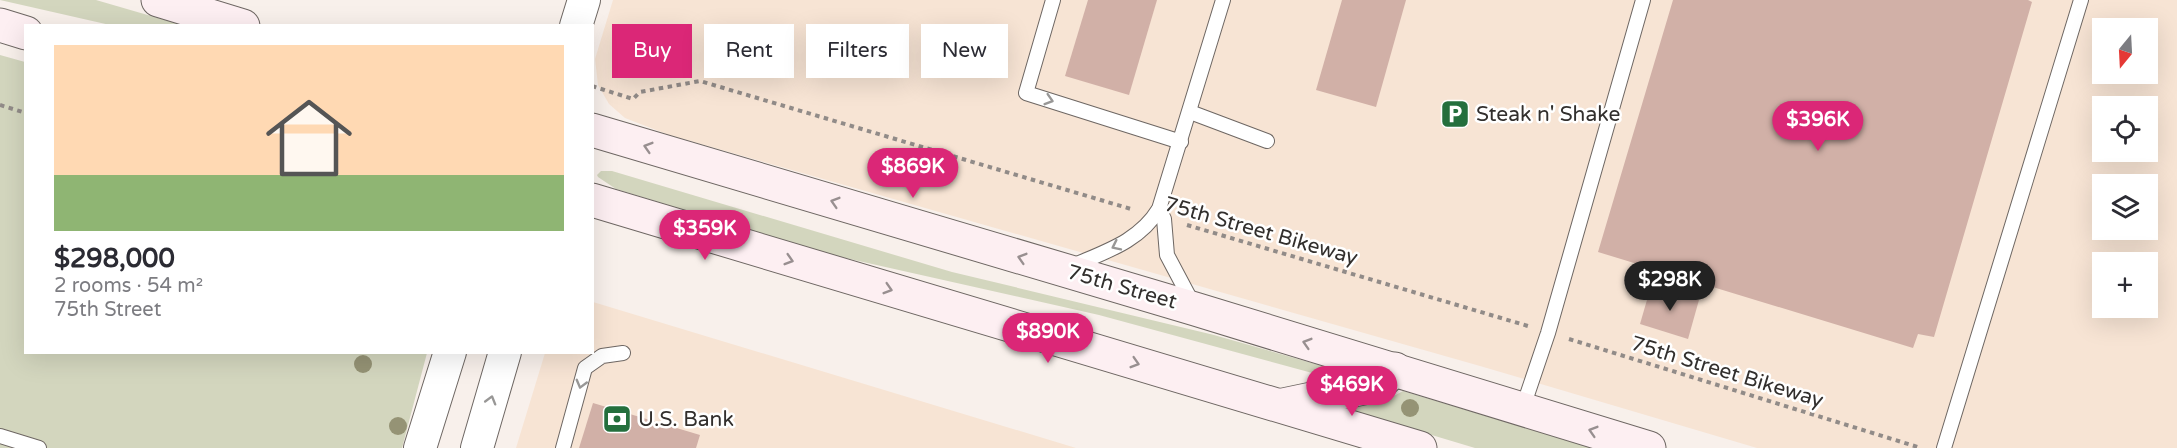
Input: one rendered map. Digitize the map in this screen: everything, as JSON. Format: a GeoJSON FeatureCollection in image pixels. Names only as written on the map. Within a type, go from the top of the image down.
{"type":"FeatureCollection","features":[{"type":"Feature","properties":{"kind":"main road"},"geometry":{"type":"LineString","coordinates":[[158,0],[236,24]]}},
{"type":"Feature","properties":{"kind":"main road"},"geometry":{"type":"LineString","coordinates":[[0,25],[24,32]]}},
{"type":"Feature","properties":{"kind":"main road","name":"75th Street"},"geometry":{"type":"LineString","coordinates":[[594,131],[1395,369],[1649,448]]}},
{"type":"Feature","properties":{"kind":"main road"},"geometry":{"type":"LineString","coordinates":[[594,201],[1420,448]]}},
{"type":"Feature","properties":{"kind":"main road"},"geometry":{"type":"LineString","coordinates":[[1279,406],[1378,385],[1395,369]]}},
{"type":"Feature","properties":{"kind":"street"},"geometry":{"type":"LineString","coordinates":[[577,24],[584,0]]}},
{"type":"Feature","properties":{"kind":"street"},"geometry":{"type":"LineString","coordinates":[[420,448],[449,354]]}},
{"type":"Feature","properties":{"kind":"street"},"geometry":{"type":"LineString","coordinates":[[477,448],[504,354]]}},
{"type":"Feature","properties":{"kind":"lane"},"geometry":{"type":"LineString","coordinates":[[1053,0],[1026,93],[1181,142]]}},
{"type":"Feature","properties":{"kind":"lane"},"geometry":{"type":"LineString","coordinates":[[1063,270],[1120,245],[1144,230],[1159,214],[1223,0]]}},
{"type":"Feature","properties":{"kind":"lane"},"geometry":{"type":"LineString","coordinates":[[1522,410],[1548,333],[1643,0]]}},
{"type":"Feature","properties":{"kind":"lane"},"geometry":{"type":"LineString","coordinates":[[1944,448],[2081,0]]}},
{"type":"Feature","properties":{"kind":"lane"},"geometry":{"type":"LineString","coordinates":[[1190,112],[1266,141]]}},
{"type":"Feature","properties":{"kind":"lane"},"geometry":{"type":"LineString","coordinates":[[1159,214],[1167,255],[1195,309]]}},
{"type":"Feature","properties":{"kind":"lane"},"geometry":{"type":"LineString","coordinates":[[563,448],[585,368],[602,356],[623,353]]}},
{"type":"Feature","properties":{"kind":"lane"},"geometry":{"type":"LineString","coordinates":[[0,436],[39,448]]}},
{"type":"Feature","properties":{"kind":"path","name":"75th Street Bikeway"},"geometry":{"type":"LineString","coordinates":[[594,87],[633,99],[640,92],[700,81],[1159,214],[1921,448]]}},
{"type":"Feature","properties":{"kind":"path"},"geometry":{"type":"LineString","coordinates":[[0,105],[24,112]]}},
{"type":"Feature","properties":{"kind":"shaded area"},"geometry":{"type":"Polygon","coordinates":[[[613,0],[2177,0],[2177,448],[1757,448],[1480,366],[669,135],[625,118],[609,104],[598,85],[595,59],[613,0]]]}},
{"type":"Feature","properties":{"kind":"shaded area"},"geometry":{"type":"Polygon","coordinates":[[[594,302],[1076,448],[516,448],[545,354],[594,354],[594,302]]]}},
{"type":"Feature","properties":{"kind":"green space"},"geometry":{"type":"Polygon","coordinates":[[[0,0],[96,0],[179,24],[106,24],[0,0]]]}},
{"type":"Feature","properties":{"kind":"green space"},"geometry":{"type":"Polygon","coordinates":[[[0,55],[24,62],[24,354],[427,354],[402,448],[0,448],[0,55]]]}},
{"type":"Feature","properties":{"kind":"green space"},"geometry":{"type":"Polygon","coordinates":[[[601,171],[612,171],[952,272],[1214,335],[1354,375],[1338,380],[1099,315],[832,255],[616,189],[598,177],[601,171]]]}},
{"type":"Feature","properties":{"kind":"green space"},"geometry":{"type":"Polygon","coordinates":[[[1403,391],[1592,448],[1475,448],[1345,409],[1383,402],[1403,391]]]}},
{"type":"Feature","properties":{"kind":"building"},"geometry":{"type":"Polygon","coordinates":[[[1088,0],[1157,0],[1129,95],[1065,76],[1088,0]]]}},
{"type":"Feature","properties":{"kind":"building"},"geometry":{"type":"Polygon","coordinates":[[[1342,0],[1406,0],[1376,107],[1316,90],[1342,0]]]}},
{"type":"Feature","properties":{"kind":"building"},"geometry":{"type":"Polygon","coordinates":[[[1673,0],[2028,0],[2032,2],[1934,337],[1918,334],[1913,348],[1598,252],[1673,0]]]}},
{"type":"Feature","properties":{"kind":"building"},"geometry":{"type":"Polygon","coordinates":[[[1651,286],[1699,300],[1688,339],[1640,324],[1651,286]]]}},
{"type":"Feature","properties":{"kind":"building","name":"U.S. Bank"},"geometry":{"type":"Polygon","coordinates":[[[593,403],[700,435],[696,448],[579,448],[593,403]]]}},
{"type":"Feature","properties":{"kind":"place","name":"Steak n' Shake"},"geometry":{"type":"Point","coordinates":[1455,114]}},
{"type":"Feature","properties":{"kind":"place","name":"U.S. Bank"},"geometry":{"type":"Point","coordinates":[617,419]}}]}
